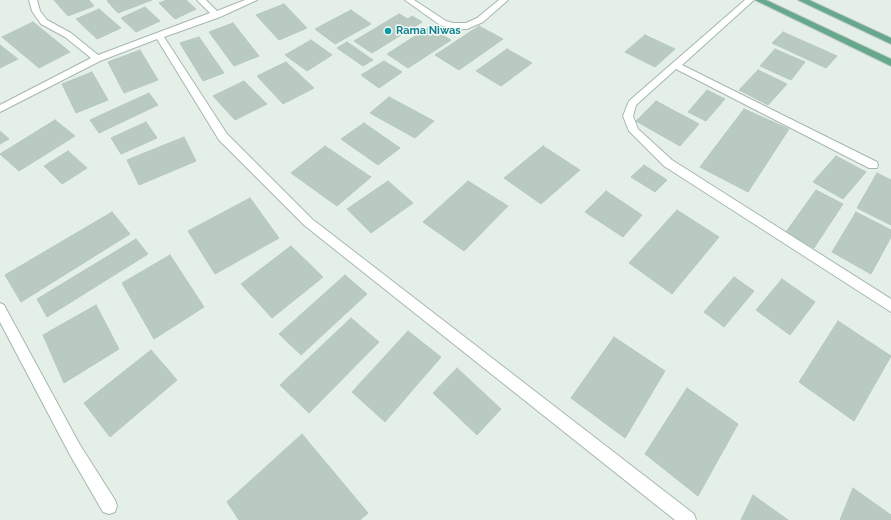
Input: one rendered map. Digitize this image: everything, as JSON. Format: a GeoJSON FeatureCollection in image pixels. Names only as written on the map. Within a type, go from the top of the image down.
{"type":"FeatureCollection","features":[{"type":"Feature","properties":{"kind":"main road"},"geometry":{"type":"LineString","coordinates":[[759,0],[891,63]]}},
{"type":"Feature","properties":{"kind":"main road"},"geometry":{"type":"LineString","coordinates":[[802,0],[891,41]]}},
{"type":"Feature","properties":{"kind":"street"},"geometry":{"type":"LineString","coordinates":[[33,0],[36,11],[44,22],[68,34],[97,59]]}},
{"type":"Feature","properties":{"kind":"street"},"geometry":{"type":"LineString","coordinates":[[201,0],[217,15]]}},
{"type":"Feature","properties":{"kind":"street"},"geometry":{"type":"LineString","coordinates":[[0,109],[97,59],[217,15],[252,0]]}},
{"type":"Feature","properties":{"kind":"street"},"geometry":{"type":"LineString","coordinates":[[409,0],[443,23],[453,26],[466,26],[480,20],[504,0]]}},
{"type":"Feature","properties":{"kind":"street"},"geometry":{"type":"LineString","coordinates":[[750,0],[632,103],[628,116],[634,131],[668,163],[891,306]]}},
{"type":"Feature","properties":{"kind":"street"},"geometry":{"type":"LineString","coordinates":[[159,36],[222,136],[308,222],[688,520]]}},
{"type":"Feature","properties":{"kind":"street"},"geometry":{"type":"LineString","coordinates":[[675,65],[873,165]]}},
{"type":"Feature","properties":{"kind":"street"},"geometry":{"type":"LineString","coordinates":[[0,309],[75,450],[109,506]]}},
{"type":"Feature","properties":{"kind":"building"},"geometry":{"type":"Polygon","coordinates":[[[54,0],[89,0],[94,6],[68,16],[54,0]]]}},
{"type":"Feature","properties":{"kind":"building"},"geometry":{"type":"Polygon","coordinates":[[[152,0],[118,13],[107,1],[152,0]]]}},
{"type":"Feature","properties":{"kind":"building"},"geometry":{"type":"Polygon","coordinates":[[[167,0],[186,0],[196,9],[175,19],[159,3],[167,0]]]}},
{"type":"Feature","properties":{"kind":"building"},"geometry":{"type":"Polygon","coordinates":[[[284,4],[307,28],[279,40],[256,15],[284,4]]]}},
{"type":"Feature","properties":{"kind":"building"},"geometry":{"type":"Polygon","coordinates":[[[145,7],[160,21],[136,32],[121,18],[145,7]]]}},
{"type":"Feature","properties":{"kind":"building"},"geometry":{"type":"Polygon","coordinates":[[[99,9],[121,28],[97,39],[76,19],[99,9]]]}},
{"type":"Feature","properties":{"kind":"building"},"geometry":{"type":"Polygon","coordinates":[[[351,10],[371,24],[335,44],[315,29],[351,10]]]}},
{"type":"Feature","properties":{"kind":"building","name":"Rama Niwas"},"geometry":{"type":"Polygon","coordinates":[[[399,14],[408,19],[412,16],[422,22],[372,53],[354,41],[399,14]]]}},
{"type":"Feature","properties":{"kind":"building"},"geometry":{"type":"Polygon","coordinates":[[[33,22],[70,52],[39,68],[2,37],[33,22]]]}},
{"type":"Feature","properties":{"kind":"building"},"geometry":{"type":"Polygon","coordinates":[[[233,23],[259,56],[234,66],[209,32],[233,23]]]}},
{"type":"Feature","properties":{"kind":"building"},"geometry":{"type":"Polygon","coordinates":[[[479,26],[503,39],[459,70],[435,55],[479,26]]]}},
{"type":"Feature","properties":{"kind":"building"},"geometry":{"type":"Polygon","coordinates":[[[429,27],[451,40],[408,68],[387,54],[429,27]]]}},
{"type":"Feature","properties":{"kind":"building"},"geometry":{"type":"Polygon","coordinates":[[[783,32],[837,56],[826,68],[772,43],[783,32]]]}},
{"type":"Feature","properties":{"kind":"building"},"geometry":{"type":"Polygon","coordinates":[[[645,35],[675,49],[655,67],[625,52],[645,35]]]}},
{"type":"Feature","properties":{"kind":"building"},"geometry":{"type":"Polygon","coordinates":[[[199,37],[224,73],[203,81],[180,43],[199,37]]]}},
{"type":"Feature","properties":{"kind":"building"},"geometry":{"type":"Polygon","coordinates":[[[311,40],[332,55],[307,71],[285,55],[311,40]]]}},
{"type":"Feature","properties":{"kind":"building"},"geometry":{"type":"Polygon","coordinates":[[[347,42],[373,60],[363,66],[337,48],[347,42]]]}},
{"type":"Feature","properties":{"kind":"building"},"geometry":{"type":"Polygon","coordinates":[[[0,45],[18,59],[0,68],[0,45]]]}},
{"type":"Feature","properties":{"kind":"building"},"geometry":{"type":"Polygon","coordinates":[[[507,49],[532,63],[501,86],[476,71],[507,49]]]}},
{"type":"Feature","properties":{"kind":"building"},"geometry":{"type":"Polygon","coordinates":[[[775,49],[805,62],[791,80],[760,66],[775,49]]]}},
{"type":"Feature","properties":{"kind":"building"},"geometry":{"type":"Polygon","coordinates":[[[140,50],[158,80],[124,93],[108,62],[140,50]]]}},
{"type":"Feature","properties":{"kind":"building"},"geometry":{"type":"Polygon","coordinates":[[[384,61],[402,72],[379,88],[361,75],[384,61]]]}},
{"type":"Feature","properties":{"kind":"building"},"geometry":{"type":"Polygon","coordinates":[[[286,62],[314,88],[283,104],[257,76],[286,62]]]}},
{"type":"Feature","properties":{"kind":"building"},"geometry":{"type":"Polygon","coordinates":[[[758,70],[787,84],[768,105],[739,90],[758,70]]]}},
{"type":"Feature","properties":{"kind":"building"},"geometry":{"type":"Polygon","coordinates":[[[92,72],[108,100],[76,113],[62,84],[92,72]]]}},
{"type":"Feature","properties":{"kind":"building"},"geometry":{"type":"Polygon","coordinates":[[[244,81],[267,104],[235,120],[213,96],[244,81]]]}},
{"type":"Feature","properties":{"kind":"building"},"geometry":{"type":"Polygon","coordinates":[[[707,90],[725,99],[706,121],[688,112],[707,90]]]}},
{"type":"Feature","properties":{"kind":"building"},"geometry":{"type":"Polygon","coordinates":[[[149,93],[158,105],[99,133],[90,120],[149,93]]]}},
{"type":"Feature","properties":{"kind":"building"},"geometry":{"type":"Polygon","coordinates":[[[389,97],[434,121],[415,138],[370,113],[389,97]]]}},
{"type":"Feature","properties":{"kind":"building"},"geometry":{"type":"Polygon","coordinates":[[[656,101],[699,124],[680,146],[636,121],[656,101]]]}},
{"type":"Feature","properties":{"kind":"building"},"geometry":{"type":"Polygon","coordinates":[[[744,109],[789,129],[748,192],[700,167],[744,109]]]}},
{"type":"Feature","properties":{"kind":"building"},"geometry":{"type":"Polygon","coordinates":[[[55,120],[75,136],[19,171],[0,154],[55,120]]]}},
{"type":"Feature","properties":{"kind":"building"},"geometry":{"type":"Polygon","coordinates":[[[146,122],[157,138],[121,154],[111,138],[146,122]]]}},
{"type":"Feature","properties":{"kind":"building"},"geometry":{"type":"Polygon","coordinates":[[[364,123],[400,148],[378,165],[341,139],[364,123]]]}},
{"type":"Feature","properties":{"kind":"building"},"geometry":{"type":"Polygon","coordinates":[[[0,131],[9,139],[0,144],[0,131]]]}},
{"type":"Feature","properties":{"kind":"building"},"geometry":{"type":"Polygon","coordinates":[[[184,137],[196,161],[139,185],[127,160],[184,137]]]}},
{"type":"Feature","properties":{"kind":"building"},"geometry":{"type":"Polygon","coordinates":[[[325,146],[371,177],[337,206],[291,173],[325,146]]]}},
{"type":"Feature","properties":{"kind":"building"},"geometry":{"type":"Polygon","coordinates":[[[543,146],[580,170],[541,204],[504,178],[543,146]]]}},
{"type":"Feature","properties":{"kind":"building"},"geometry":{"type":"Polygon","coordinates":[[[68,151],[87,168],[62,184],[44,166],[68,151]]]}},
{"type":"Feature","properties":{"kind":"building"},"geometry":{"type":"Polygon","coordinates":[[[836,156],[866,172],[843,199],[813,182],[836,156]]]}},
{"type":"Feature","properties":{"kind":"building"},"geometry":{"type":"Polygon","coordinates":[[[644,165],[667,180],[655,192],[631,177],[644,165]]]}},
{"type":"Feature","properties":{"kind":"building"},"geometry":{"type":"Polygon","coordinates":[[[877,173],[891,180],[891,225],[857,208],[877,173]]]}},
{"type":"Feature","properties":{"kind":"building"},"geometry":{"type":"Polygon","coordinates":[[[388,181],[413,203],[371,233],[347,209],[388,181]]]}},
{"type":"Feature","properties":{"kind":"building"},"geometry":{"type":"Polygon","coordinates":[[[468,181],[508,206],[464,251],[423,222],[468,181]]]}},
{"type":"Feature","properties":{"kind":"building"},"geometry":{"type":"Polygon","coordinates":[[[816,190],[843,204],[814,248],[786,232],[816,190]]]}},
{"type":"Feature","properties":{"kind":"building"},"geometry":{"type":"Polygon","coordinates":[[[606,191],[642,215],[623,237],[585,212],[606,191]]]}},
{"type":"Feature","properties":{"kind":"building"},"geometry":{"type":"Polygon","coordinates":[[[250,198],[279,238],[215,274],[188,231],[250,198]]]}},
{"type":"Feature","properties":{"kind":"building"},"geometry":{"type":"Polygon","coordinates":[[[677,210],[719,237],[672,294],[629,263],[677,210]]]}},
{"type":"Feature","properties":{"kind":"building"},"geometry":{"type":"Polygon","coordinates":[[[112,212],[130,234],[21,302],[5,275],[112,212]]]}},
{"type":"Feature","properties":{"kind":"building"},"geometry":{"type":"Polygon","coordinates":[[[856,212],[891,230],[891,237],[871,274],[832,252],[856,212]]]}},
{"type":"Feature","properties":{"kind":"building"},"geometry":{"type":"Polygon","coordinates":[[[136,239],[148,254],[47,317],[37,299],[136,239]]]}},
{"type":"Feature","properties":{"kind":"building"},"geometry":{"type":"Polygon","coordinates":[[[291,246],[323,277],[272,318],[241,284],[291,246]]]}},
{"type":"Feature","properties":{"kind":"building"},"geometry":{"type":"Polygon","coordinates":[[[170,255],[204,307],[154,339],[122,283],[170,255]]]}},
{"type":"Feature","properties":{"kind":"building"},"geometry":{"type":"Polygon","coordinates":[[[345,275],[367,294],[301,355],[279,334],[345,275]]]}},
{"type":"Feature","properties":{"kind":"building"},"geometry":{"type":"Polygon","coordinates":[[[734,277],[754,291],[724,327],[704,312],[734,277]]]}},
{"type":"Feature","properties":{"kind":"building"},"geometry":{"type":"Polygon","coordinates":[[[782,279],[815,302],[790,335],[756,310],[782,279]]]}},
{"type":"Feature","properties":{"kind":"building"},"geometry":{"type":"Polygon","coordinates":[[[96,305],[119,349],[64,383],[43,335],[96,305]]]}},
{"type":"Feature","properties":{"kind":"building"},"geometry":{"type":"Polygon","coordinates":[[[351,318],[379,342],[309,413],[280,385],[351,318]]]}},
{"type":"Feature","properties":{"kind":"building"},"geometry":{"type":"Polygon","coordinates":[[[838,321],[891,356],[854,421],[799,382],[838,321]]]}},
{"type":"Feature","properties":{"kind":"building"},"geometry":{"type":"Polygon","coordinates":[[[408,331],[441,357],[385,422],[352,392],[408,331]]]}},
{"type":"Feature","properties":{"kind":"building"},"geometry":{"type":"Polygon","coordinates":[[[614,337],[665,371],[625,438],[571,398],[614,337]]]}},
{"type":"Feature","properties":{"kind":"building"},"geometry":{"type":"Polygon","coordinates":[[[151,350],[177,380],[110,437],[84,403],[151,350]]]}},
{"type":"Feature","properties":{"kind":"building"},"geometry":{"type":"Polygon","coordinates":[[[457,368],[501,409],[477,435],[433,393],[457,368]]]}},
{"type":"Feature","properties":{"kind":"building"},"geometry":{"type":"Polygon","coordinates":[[[687,388],[738,424],[698,496],[645,454],[687,388]]]}},
{"type":"Feature","properties":{"kind":"building"},"geometry":{"type":"Polygon","coordinates":[[[302,434],[368,513],[360,520],[239,520],[227,502],[302,434]]]}},
{"type":"Feature","properties":{"kind":"building"},"geometry":{"type":"Polygon","coordinates":[[[853,488],[891,515],[891,520],[840,520],[853,488]]]}},
{"type":"Feature","properties":{"kind":"building"},"geometry":{"type":"Polygon","coordinates":[[[753,495],[788,520],[741,520],[753,495]]]}},
{"type":"Feature","properties":{"kind":"place","name":"Rama Niwas"},"geometry":{"type":"Point","coordinates":[388,31]}}]}
